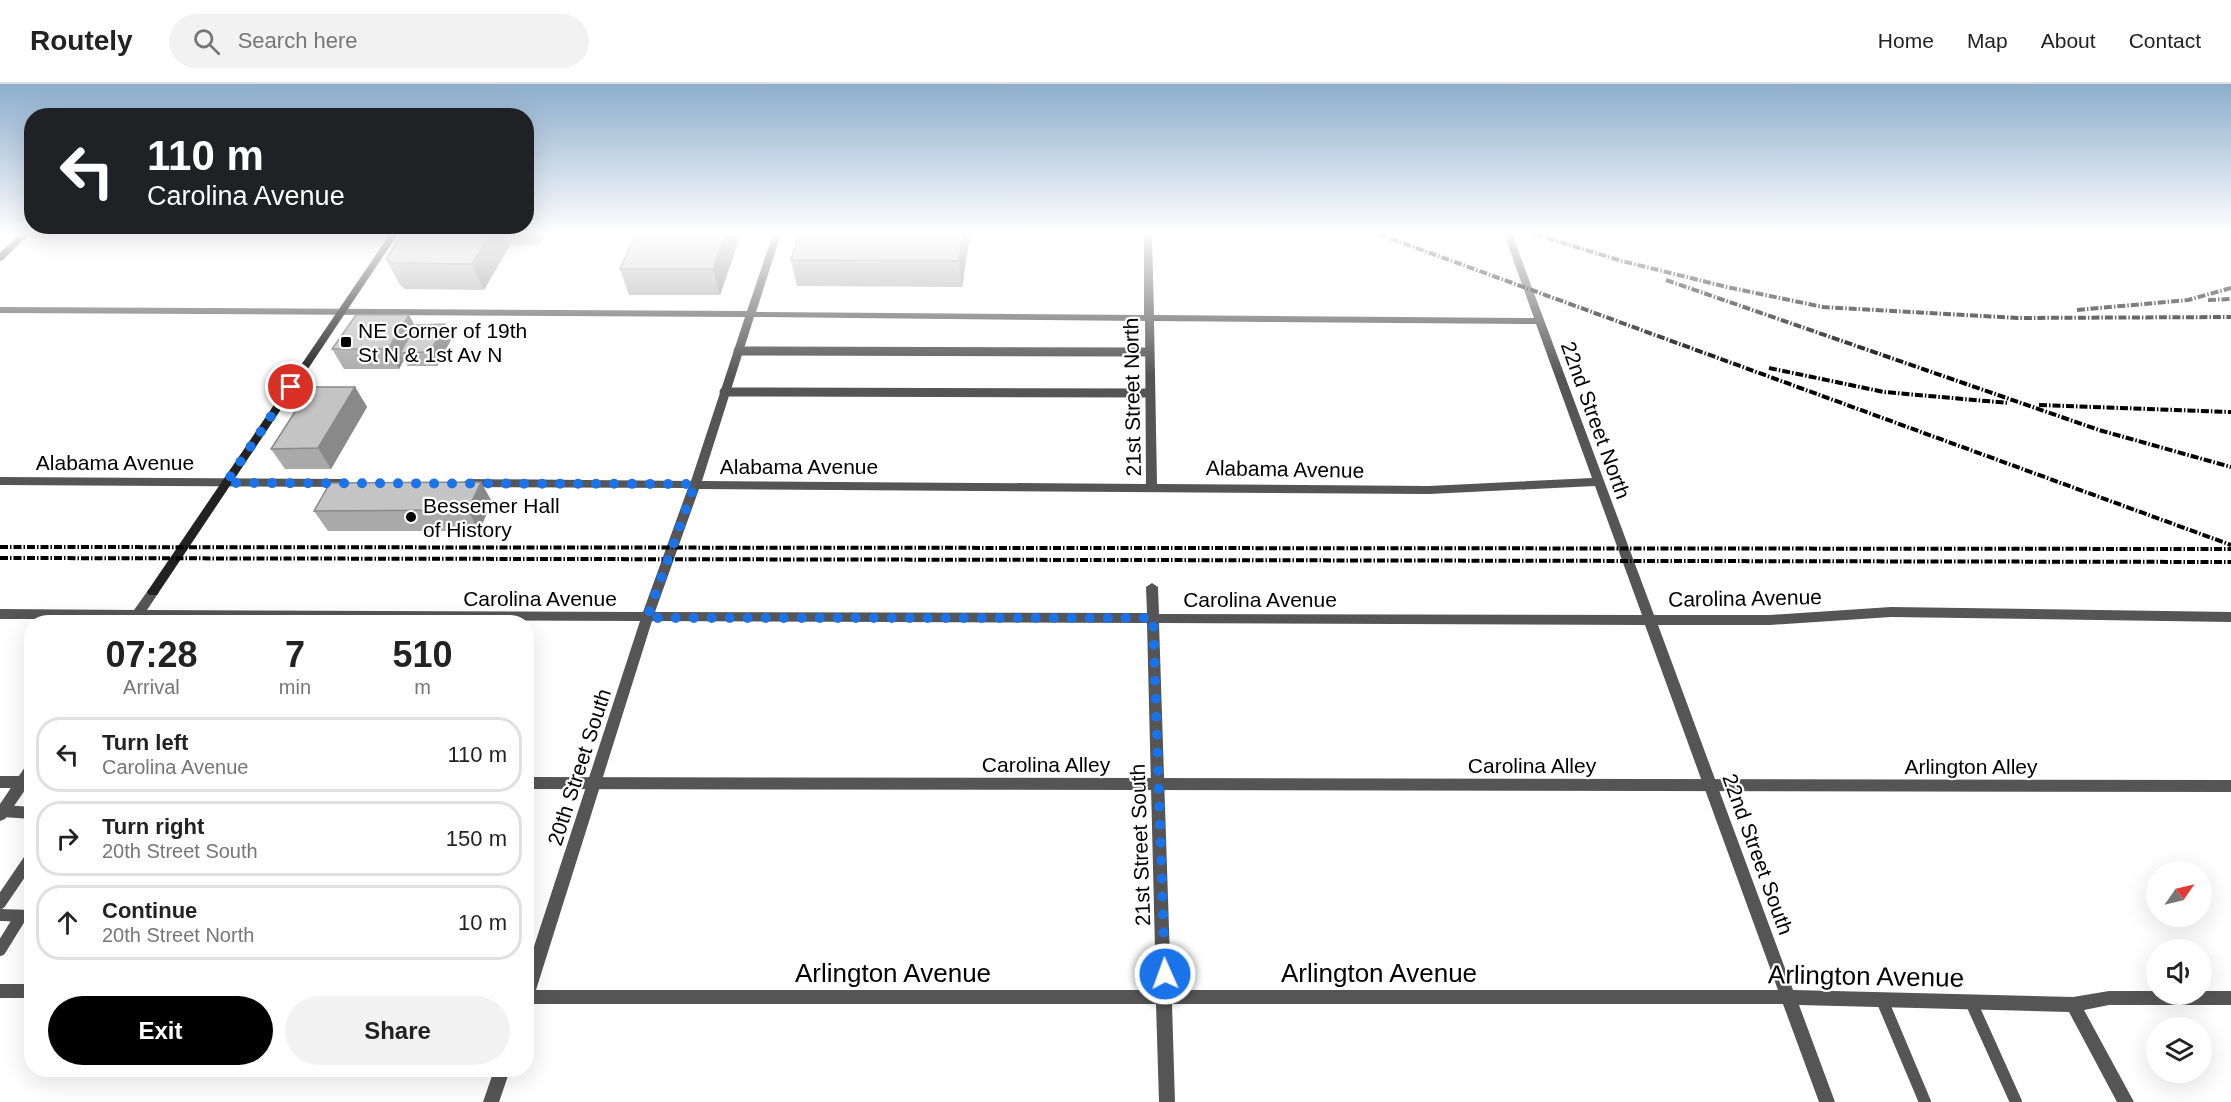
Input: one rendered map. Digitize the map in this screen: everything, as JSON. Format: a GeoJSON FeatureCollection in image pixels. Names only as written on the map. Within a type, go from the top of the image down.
{"type":"FeatureCollection","features":[{"type":"Feature","properties":{"kind":"street"},"geometry":{"type":"LineString","coordinates":[[138,615],[362,282]]}},
{"type":"Feature","properties":{"kind":"street","name":"20th Street South"},"geometry":{"type":"LineString","coordinates":[[534,973],[647,618],[695,484],[761,282]]}},
{"type":"Feature","properties":{"kind":"street","name":"21st Street North"},"geometry":{"type":"LineString","coordinates":[[1149,282],[1152,488]]}},
{"type":"Feature","properties":{"kind":"street","name":"22nd Street North"},"geometry":{"type":"LineString","coordinates":[[1525,282],[1649,620]]}},
{"type":"Feature","properties":{"kind":"street"},"geometry":{"type":"LineString","coordinates":[[0,310],[1540,321]]}},
{"type":"Feature","properties":{"kind":"street","name":"Alabama Avenue"},"geometry":{"type":"LineString","coordinates":[[0,481],[355,483]]}},
{"type":"Feature","properties":{"kind":"street","name":"Alabama Avenue"},"geometry":{"type":"LineString","coordinates":[[461,483],[1429,490],[1597,482]]}},
{"type":"Feature","properties":{"kind":"street","name":"21st Street South"},"geometry":{"type":"LineString","coordinates":[[1152,587],[1166,998],[1167,1102]]}},
{"type":"Feature","properties":{"kind":"street","name":"Carolina Avenue"},"geometry":{"type":"LineString","coordinates":[[534,618],[1770,620],[1891,612],[2231,617]]}},
{"type":"Feature","properties":{"kind":"street","name":"Carolina Avenue"},"geometry":{"type":"LineString","coordinates":[[0,614],[27,615]]}},
{"type":"Feature","properties":{"kind":"street","name":"22nd Street South"},"geometry":{"type":"LineString","coordinates":[[1649,620],[1827,1102]]}},
{"type":"Feature","properties":{"kind":"street"},"geometry":{"type":"LineString","coordinates":[[1,813],[24,786]]}},
{"type":"Feature","properties":{"kind":"street"},"geometry":{"type":"LineString","coordinates":[[0,991],[24,991]]}},
{"type":"Feature","properties":{"kind":"street","name":"Arlington Avenue"},"geometry":{"type":"LineString","coordinates":[[534,997],[1788,997],[2073,1005],[2109,998],[2231,998]]}},
{"type":"Feature","properties":{"kind":"street"},"geometry":{"type":"LineString","coordinates":[[2073,1005],[2126,1102]]}},
{"type":"Feature","properties":{"kind":"street"},"geometry":{"type":"LineString","coordinates":[[491,1102],[500,1077]]}},
{"type":"Feature","properties":{"kind":"lane"},"geometry":{"type":"LineString","coordinates":[[738,351],[1149,352]]}},
{"type":"Feature","properties":{"kind":"lane"},"geometry":{"type":"LineString","coordinates":[[724,392],[1150,393]]}},
{"type":"Feature","properties":{"kind":"lane"},"geometry":{"type":"LineString","coordinates":[[0,782],[24,782]]}},
{"type":"Feature","properties":{"kind":"lane","name":"Carolina Alley"},"geometry":{"type":"LineString","coordinates":[[534,783],[1710,785]]}},
{"type":"Feature","properties":{"kind":"lane","name":"Arlington Alley"},"geometry":{"type":"LineString","coordinates":[[1710,785],[2231,786]]}},
{"type":"Feature","properties":{"kind":"lane"},"geometry":{"type":"LineString","coordinates":[[1,813],[24,813]]}},
{"type":"Feature","properties":{"kind":"lane"},"geometry":{"type":"LineString","coordinates":[[0,903],[24,868]]}},
{"type":"Feature","properties":{"kind":"lane"},"geometry":{"type":"LineString","coordinates":[[0,915],[24,916]]}},
{"type":"Feature","properties":{"kind":"lane"},"geometry":{"type":"LineString","coordinates":[[0,950],[24,919]]}},
{"type":"Feature","properties":{"kind":"lane"},"geometry":{"type":"LineString","coordinates":[[1882,1000],[1925,1102]]}},
{"type":"Feature","properties":{"kind":"lane"},"geometry":{"type":"LineString","coordinates":[[1971,1002],[2016,1102]]}},
{"type":"Feature","properties":{"kind":"building"},"geometry":{"type":"Polygon","coordinates":[[[356,315],[409,315],[388,349],[332,349],[356,315]]]}},
{"type":"Feature","properties":{"kind":"building"},"geometry":{"type":"Polygon","coordinates":[[[445,324],[430,352],[400,353],[416,325],[445,324]]]}},
{"type":"Feature","properties":{"kind":"building"},"geometry":{"type":"Polygon","coordinates":[[[311,387],[355,387],[318,448],[271,449],[311,387]]]}},
{"type":"Feature","properties":{"kind":"building"},"geometry":{"type":"Polygon","coordinates":[[[481,482],[468,510],[314,511],[330,483],[481,482]]]}},
{"type":"Feature","properties":{"kind":"railway"},"geometry":{"type":"LineString","coordinates":[[1508,282],[2231,545]]}},
{"type":"Feature","properties":{"kind":"railway"},"geometry":{"type":"LineString","coordinates":[[1670,282],[2099,430],[2231,467]]}},
{"type":"Feature","properties":{"kind":"railway"},"geometry":{"type":"LineString","coordinates":[[1705,282],[1823,307],[2018,318],[2231,317]]}},
{"type":"Feature","properties":{"kind":"railway"},"geometry":{"type":"LineString","coordinates":[[2077,310],[2188,300],[2231,288]]}},
{"type":"Feature","properties":{"kind":"railway"},"geometry":{"type":"LineString","coordinates":[[2208,300],[2231,299]]}},
{"type":"Feature","properties":{"kind":"railway"},"geometry":{"type":"LineString","coordinates":[[1769,368],[1884,392],[2009,403]]}},
{"type":"Feature","properties":{"kind":"railway"},"geometry":{"type":"LineString","coordinates":[[2039,405],[2231,412]]}},
{"type":"Feature","properties":{"kind":"railway"},"geometry":{"type":"LineString","coordinates":[[0,547],[2231,549]]}},
{"type":"Feature","properties":{"kind":"railway"},"geometry":{"type":"LineString","coordinates":[[0,558],[2231,562]]}},
{"type":"Feature","properties":{"kind":"place","name":"NE Corner of 19th St N & 1st Av N"},"geometry":{"type":"Point","coordinates":[346,342]}},
{"type":"Feature","properties":{"kind":"place","name":"Bessemer Hall of History"},"geometry":{"type":"Point","coordinates":[411,517]}},
{"type":"Feature","properties":{"kind":"route"},"geometry":{"type":"LineString","coordinates":[[291,387],[226,483],[695,484],[647,618],[1153,618],[1165,974]]}}]}
